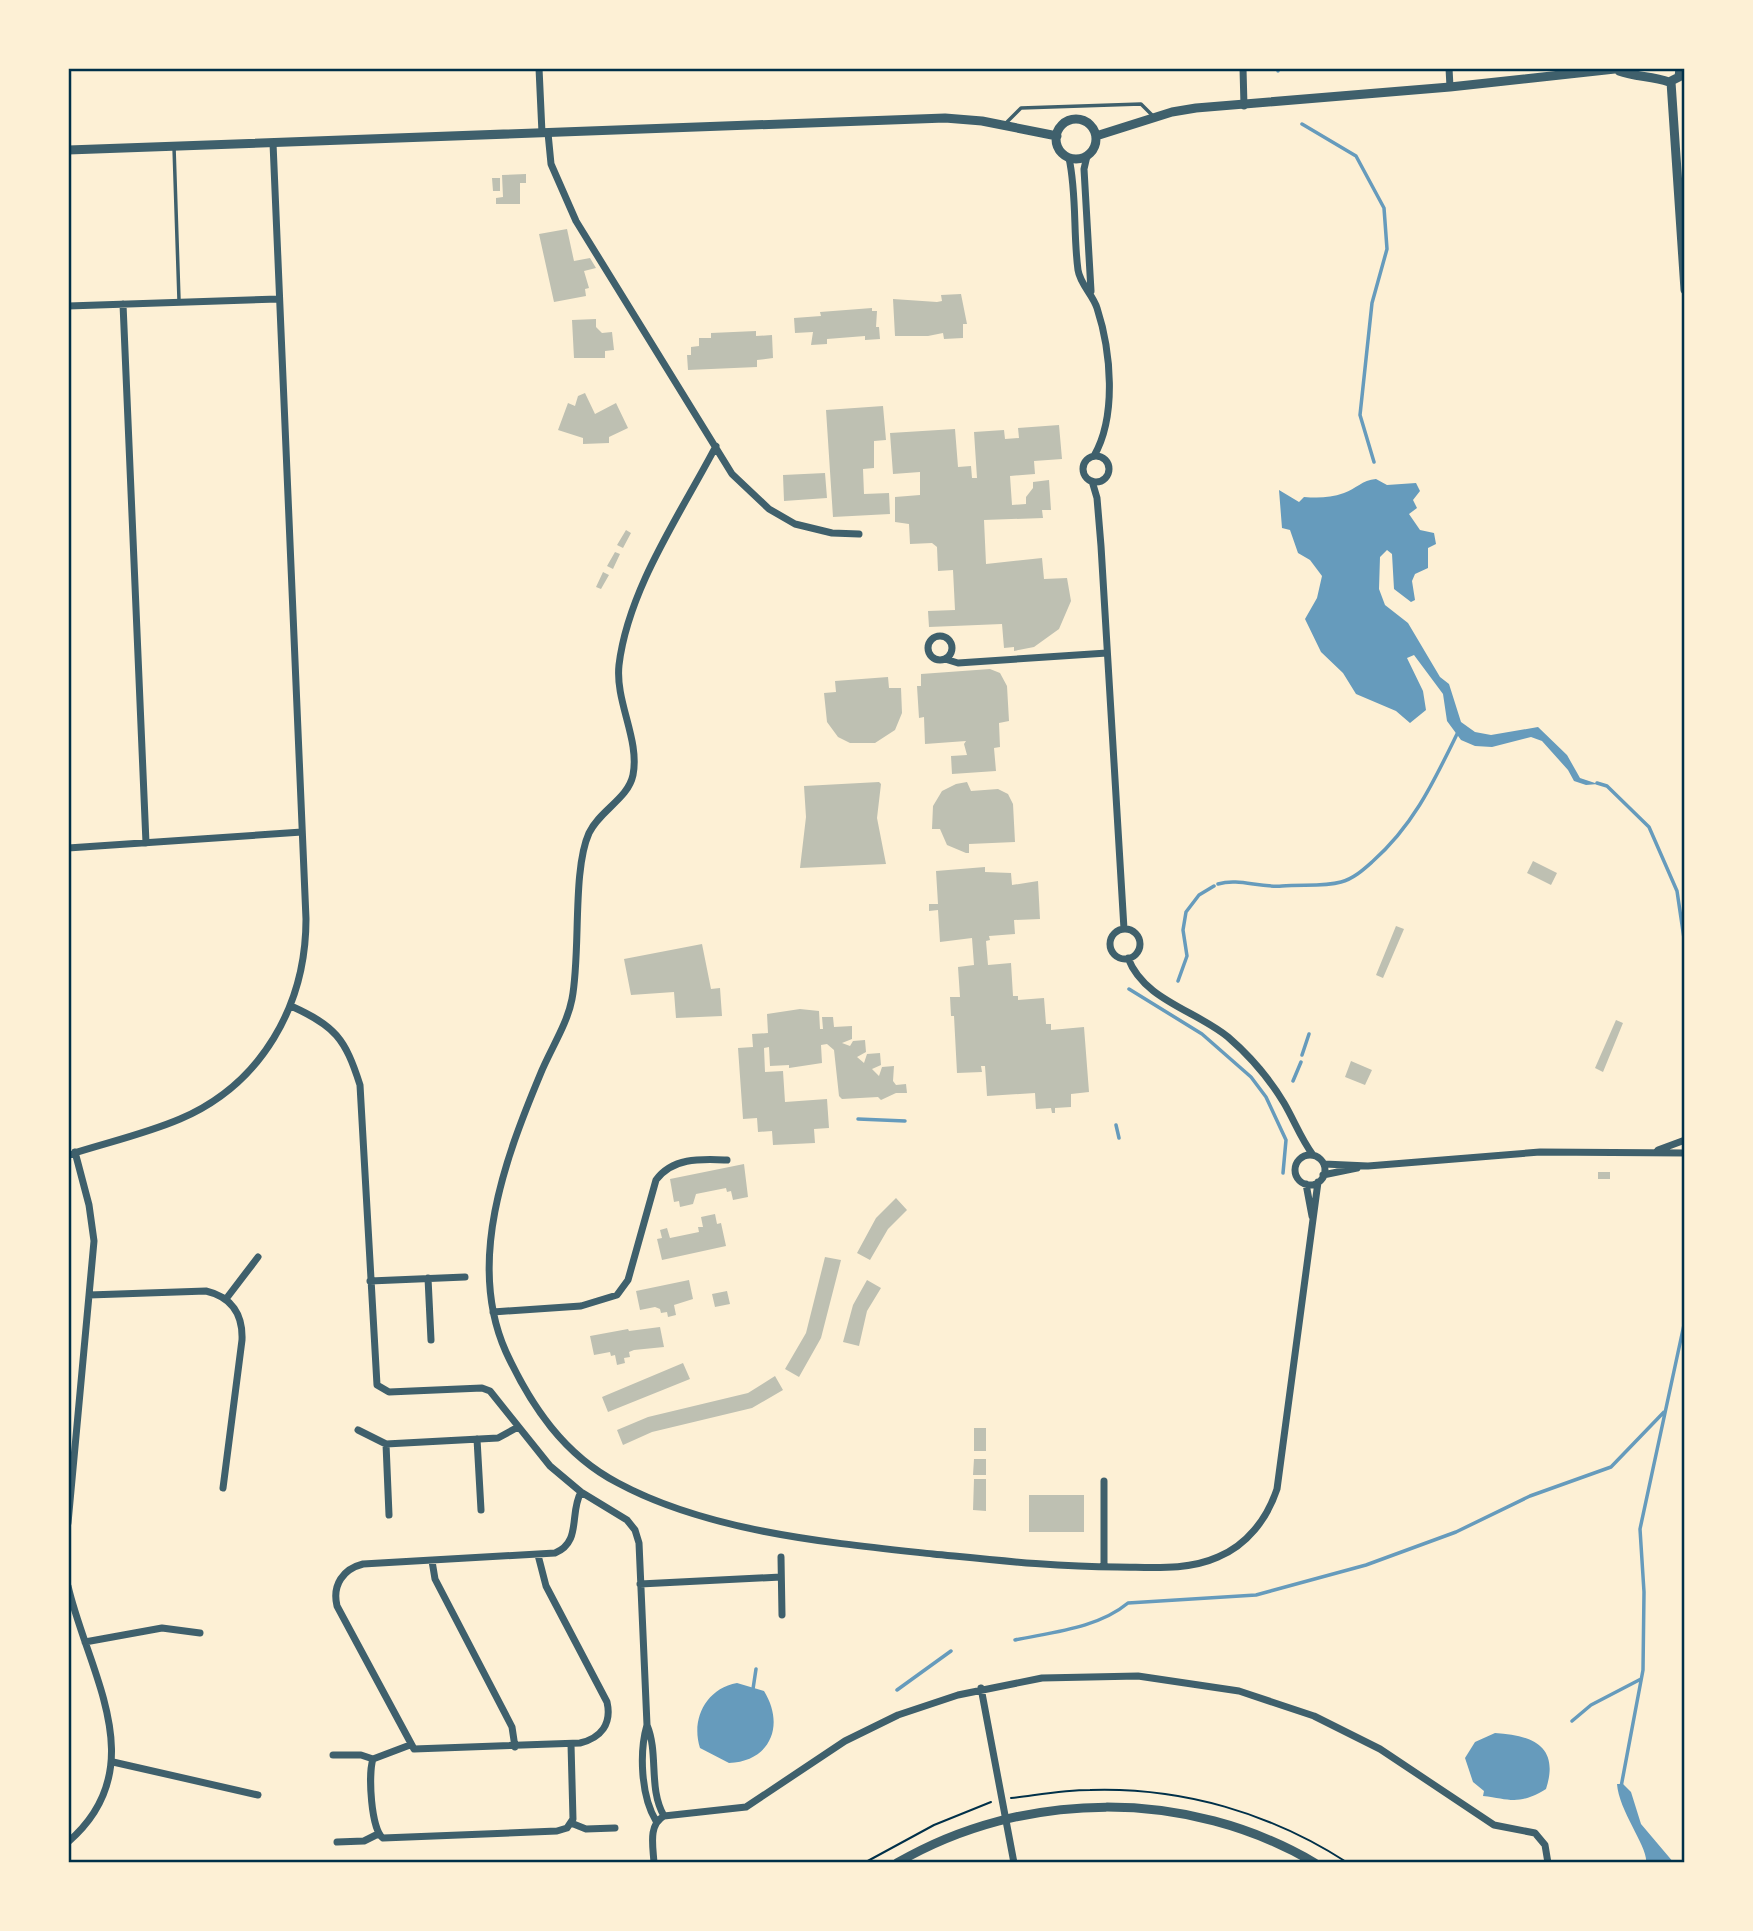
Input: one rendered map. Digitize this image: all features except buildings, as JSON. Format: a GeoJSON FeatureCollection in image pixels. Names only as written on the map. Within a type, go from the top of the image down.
{"type":"FeatureCollection","features":[{"type":"Feature","properties":{"kind":"street"},"geometry":{"type":"LineString","coordinates":[[540,68],[545,133],[551,164],[576,221],[733,474],[776,514],[811,529],[859,534]]}},
{"type":"Feature","properties":{"kind":"street"},"geometry":{"type":"LineString","coordinates":[[1243,68],[1244,106]]}},
{"type":"Feature","properties":{"kind":"street"},"geometry":{"type":"LineString","coordinates":[[1449,68],[1450,88]]}},
{"type":"Feature","properties":{"kind":"street"},"geometry":{"type":"LineString","coordinates":[[1660,68],[1667,80],[1685,290]]}},
{"type":"Feature","properties":{"kind":"street"},"geometry":{"type":"LineString","coordinates":[[1096,136],[1184,110],[1450,88],[1622,70],[1667,80],[1679,77],[1680,68]]}},
{"type":"Feature","properties":{"kind":"street"},"geometry":{"type":"LineString","coordinates":[[68,150],[945,118],[1005,125],[1056,136]]}},
{"type":"Feature","properties":{"kind":"street"},"geometry":{"type":"LineString","coordinates":[[1091,291],[1078,272],[1069,158],[1058,146],[1056,136],[1062,125],[1080,120],[1091,125],[1096,136],[1094,148],[1087,156],[1085,183],[1091,291],[1101,321],[1107,371],[1108,408],[1102,443],[1109,469],[1102,480],[1097,498]]}},
{"type":"Feature","properties":{"kind":"street"},"geometry":{"type":"LineString","coordinates":[[68,1523],[93,1228],[71,1154],[179,1120],[217,1099],[258,1061],[291,1006],[300,977],[306,935],[273,143]]}},
{"type":"Feature","properties":{"kind":"street"},"geometry":{"type":"LineString","coordinates":[[1069,158],[1087,156]]}},
{"type":"Feature","properties":{"kind":"street"},"geometry":{"type":"LineString","coordinates":[[68,306],[278,299]]}},
{"type":"Feature","properties":{"kind":"street"},"geometry":{"type":"LineString","coordinates":[[123,304],[146,843]]}},
{"type":"Feature","properties":{"kind":"street"},"geometry":{"type":"LineString","coordinates":[[1102,443],[1094,456],[1086,461],[1083,469],[1097,498],[1124,929]]}},
{"type":"Feature","properties":{"kind":"street"},"geometry":{"type":"LineString","coordinates":[[716,446],[652,567],[620,658],[619,686],[633,755],[632,781],[626,792],[598,818],[585,847],[572,1002],[520,1125],[495,1215],[488,1276],[493,1312],[504,1348],[519,1379],[551,1429],[589,1465],[637,1493],[713,1518],[845,1544],[1022,1563],[1104,1567],[1198,1564],[1237,1547],[1272,1504],[1279,1476],[1313,1217],[1324,1164]]}},
{"type":"Feature","properties":{"kind":"street"},"geometry":{"type":"LineString","coordinates":[[1094,456],[1105,460]]}},
{"type":"Feature","properties":{"kind":"street"},"geometry":{"type":"LineString","coordinates":[[1091,481],[1102,480]]}},
{"type":"Feature","properties":{"kind":"street"},"geometry":{"type":"LineString","coordinates":[[945,659],[958,663],[1107,653]]}},
{"type":"Feature","properties":{"kind":"street"},"geometry":{"type":"LineString","coordinates":[[68,848],[302,832]]}},
{"type":"Feature","properties":{"kind":"street"},"geometry":{"type":"LineString","coordinates":[[1124,929],[1134,933],[1139,940],[1137,951],[1128,958],[1118,957],[1111,948],[1113,936],[1124,929]]}},
{"type":"Feature","properties":{"kind":"street"},"geometry":{"type":"LineString","coordinates":[[1128,958],[1134,973],[1144,985],[1217,1028],[1254,1062],[1278,1093],[1312,1155],[1324,1164],[1367,1166],[1540,1152],[1685,1153]]}},
{"type":"Feature","properties":{"kind":"street"},"geometry":{"type":"LineString","coordinates":[[291,1006],[331,1027],[351,1060],[360,1085],[375,1379],[379,1388],[387,1392],[485,1389],[497,1396],[543,1459],[581,1492],[627,1520],[635,1530],[647,1725],[652,1737],[656,1798],[664,1816]]}},
{"type":"Feature","properties":{"kind":"street"},"geometry":{"type":"LineString","coordinates":[[1298,1132],[1301,1158],[1296,1174],[1306,1184],[1313,1217]]}},
{"type":"Feature","properties":{"kind":"street"},"geometry":{"type":"LineString","coordinates":[[1654,1152],[1685,1140]]}},
{"type":"Feature","properties":{"kind":"street"},"geometry":{"type":"LineString","coordinates":[[1301,1158],[1312,1155]]}},
{"type":"Feature","properties":{"kind":"street"},"geometry":{"type":"LineString","coordinates":[[493,1312],[581,1306],[617,1296],[628,1280],[656,1180],[661,1173],[691,1160],[727,1160]]}},
{"type":"Feature","properties":{"kind":"street"},"geometry":{"type":"LineString","coordinates":[[1306,1184],[1367,1166]]}},
{"type":"Feature","properties":{"kind":"street"},"geometry":{"type":"LineString","coordinates":[[226,1299],[258,1257]]}},
{"type":"Feature","properties":{"kind":"street"},"geometry":{"type":"LineString","coordinates":[[370,1281],[465,1277]]}},
{"type":"Feature","properties":{"kind":"street"},"geometry":{"type":"LineString","coordinates":[[428,1278],[431,1340]]}},
{"type":"Feature","properties":{"kind":"street"},"geometry":{"type":"LineString","coordinates":[[89,1295],[196,1290],[226,1299],[240,1319],[242,1336],[223,1488]]}},
{"type":"Feature","properties":{"kind":"street"},"geometry":{"type":"LineString","coordinates":[[358,1430],[386,1444],[501,1437],[518,1427]]}},
{"type":"Feature","properties":{"kind":"street"},"geometry":{"type":"LineString","coordinates":[[477,1439],[481,1510]]}},
{"type":"Feature","properties":{"kind":"street"},"geometry":{"type":"LineString","coordinates":[[386,1444],[388,1515]]}},
{"type":"Feature","properties":{"kind":"street"},"geometry":{"type":"LineString","coordinates":[[1104,1481],[1104,1567]]}},
{"type":"Feature","properties":{"kind":"street"},"geometry":{"type":"LineString","coordinates":[[538,1555],[544,1580],[605,1697],[609,1710],[606,1726],[596,1737],[571,1744],[425,1751],[410,1745],[339,1609],[336,1593],[343,1574],[356,1566],[558,1552],[569,1542],[574,1530],[576,1503],[581,1492]]}},
{"type":"Feature","properties":{"kind":"street"},"geometry":{"type":"LineString","coordinates":[[781,1557],[782,1615]]}},
{"type":"Feature","properties":{"kind":"street"},"geometry":{"type":"LineString","coordinates":[[432,1561],[435,1579],[512,1727],[515,1747]]}},
{"type":"Feature","properties":{"kind":"street"},"geometry":{"type":"LineString","coordinates":[[640,1584],[781,1577]]}},
{"type":"Feature","properties":{"kind":"street"},"geometry":{"type":"LineString","coordinates":[[68,1586],[111,1728],[113,1762],[95,1811],[68,1842]]}},
{"type":"Feature","properties":{"kind":"street"},"geometry":{"type":"LineString","coordinates":[[85,1642],[162,1628],[200,1633]]}},
{"type":"Feature","properties":{"kind":"street"},"geometry":{"type":"LineString","coordinates":[[654,1863],[653,1830],[656,1821],[664,1816],[746,1807],[810,1762],[862,1732],[936,1701],[981,1688],[1042,1678],[1138,1676],[1190,1681],[1262,1697],[1314,1716],[1362,1739],[1494,1825],[1532,1832],[1544,1842],[1548,1863]]}},
{"type":"Feature","properties":{"kind":"street"},"geometry":{"type":"LineString","coordinates":[[981,1688],[1014,1863]]}},
{"type":"Feature","properties":{"kind":"street"},"geometry":{"type":"LineString","coordinates":[[647,1725],[643,1737],[645,1789],[647,1805],[656,1821]]}},
{"type":"Feature","properties":{"kind":"street"},"geometry":{"type":"LineString","coordinates":[[571,1744],[572,1823]]}},
{"type":"Feature","properties":{"kind":"street"},"geometry":{"type":"LineString","coordinates":[[372,1761],[380,1754],[400,1751],[410,1745]]}},
{"type":"Feature","properties":{"kind":"street"},"geometry":{"type":"LineString","coordinates":[[333,1755],[361,1755],[372,1761]]}},
{"type":"Feature","properties":{"kind":"street"},"geometry":{"type":"LineString","coordinates":[[372,1761],[374,1828],[387,1839],[557,1831],[572,1823]]}},
{"type":"Feature","properties":{"kind":"street"},"geometry":{"type":"LineString","coordinates":[[113,1762],[258,1794]]}},
{"type":"Feature","properties":{"kind":"street"},"geometry":{"type":"LineString","coordinates":[[897,1863],[950,1836],[1005,1818],[1083,1807],[1165,1810],[1248,1831],[1315,1863]]}},
{"type":"Feature","properties":{"kind":"street"},"geometry":{"type":"LineString","coordinates":[[572,1823],[586,1829],[615,1828]]}},
{"type":"Feature","properties":{"kind":"street"},"geometry":{"type":"LineString","coordinates":[[337,1842],[364,1841],[378,1834]]}},
{"type":"Feature","properties":{"kind":"lane"},"geometry":{"type":"LineString","coordinates":[[1005,125],[1021,108],[1141,104],[1154,117]]}},
{"type":"Feature","properties":{"kind":"lane"},"geometry":{"type":"LineString","coordinates":[[173,146],[179,303]]}},
{"type":"Feature","properties":{"kind":"path"},"geometry":{"type":"LineString","coordinates":[[864,1863],[911,1836],[989,1803]]}},
{"type":"Feature","properties":{"kind":"water"},"geometry":{"type":"Polygon","coordinates":[[[1376,479],[1387,485],[1416,483],[1420,491],[1413,500],[1417,508],[1409,514],[1420,530],[1434,533],[1436,544],[1428,548],[1428,568],[1415,574],[1412,581],[1415,600],[1411,602],[1394,589],[1392,554],[1387,550],[1380,557],[1379,589],[1385,605],[1408,623],[1440,677],[1449,684],[1461,722],[1475,732],[1491,735],[1538,727],[1567,755],[1580,778],[1598,784],[1586,785],[1574,781],[1568,770],[1542,741],[1531,737],[1492,747],[1475,746],[1461,740],[1447,721],[1443,694],[1414,655],[1407,658],[1423,691],[1426,710],[1410,723],[1396,711],[1356,694],[1343,673],[1321,652],[1305,619],[1317,598],[1322,576],[1310,560],[1298,553],[1290,530],[1282,528],[1279,490],[1299,502],[1304,497],[1339,495],[1376,479]]]}},
{"type":"Feature","properties":{"kind":"water"},"geometry":{"type":"Polygon","coordinates":[[[737,1683],[764,1691],[773,1716],[773,1728],[770,1739],[755,1756],[729,1763],[700,1748],[697,1727],[703,1707],[709,1699],[726,1686],[737,1683]]]}},
{"type":"Feature","properties":{"kind":"water"},"geometry":{"type":"Polygon","coordinates":[[[1495,1733],[1521,1737],[1540,1746],[1549,1762],[1546,1789],[1521,1799],[1483,1796],[1484,1791],[1473,1782],[1465,1758],[1475,1742],[1495,1733]]]}},
{"type":"Feature","properties":{"kind":"water"},"geometry":{"type":"Polygon","coordinates":[[[1617,1784],[1623,1784],[1631,1792],[1641,1824],[1674,1863],[1646,1863],[1646,1856],[1623,1806],[1617,1784]]]}},
{"type":"Feature","properties":{"kind":"waterway"},"geometry":{"type":"LineString","coordinates":[[1302,124],[1356,156],[1384,208],[1387,249],[1372,303],[1360,415],[1374,462]]}},
{"type":"Feature","properties":{"kind":"waterway"},"geometry":{"type":"LineString","coordinates":[[1218,884],[1234,882],[1274,886],[1319,885],[1334,884],[1354,876],[1387,848],[1411,818],[1458,732]]}},
{"type":"Feature","properties":{"kind":"waterway"},"geometry":{"type":"LineString","coordinates":[[1597,783],[1607,786],[1649,827],[1677,891],[1685,945]]}},
{"type":"Feature","properties":{"kind":"waterway"},"geometry":{"type":"LineString","coordinates":[[1178,981],[1187,956],[1183,930],[1186,912],[1199,895],[1214,886]]}},
{"type":"Feature","properties":{"kind":"waterway"},"geometry":{"type":"LineString","coordinates":[[1129,989],[1202,1034],[1251,1077],[1266,1097],[1286,1140],[1283,1173]]}},
{"type":"Feature","properties":{"kind":"waterway"},"geometry":{"type":"LineString","coordinates":[[1302,1055],[1309,1034]]}},
{"type":"Feature","properties":{"kind":"waterway"},"geometry":{"type":"LineString","coordinates":[[1293,1081],[1301,1062]]}},
{"type":"Feature","properties":{"kind":"waterway"},"geometry":{"type":"LineString","coordinates":[[858,1119],[905,1121]]}},
{"type":"Feature","properties":{"kind":"waterway"},"geometry":{"type":"LineString","coordinates":[[1116,1125],[1119,1138]]}},
{"type":"Feature","properties":{"kind":"waterway"},"geometry":{"type":"LineString","coordinates":[[1621,1787],[1643,1670],[1644,1592],[1640,1529],[1685,1320]]}},
{"type":"Feature","properties":{"kind":"waterway"},"geometry":{"type":"LineString","coordinates":[[1015,1640],[1089,1624],[1128,1603],[1256,1595],[1366,1565],[1456,1532],[1530,1496],[1611,1467],[1664,1412]]}},
{"type":"Feature","properties":{"kind":"waterway"},"geometry":{"type":"LineString","coordinates":[[897,1690],[951,1651]]}},
{"type":"Feature","properties":{"kind":"waterway"},"geometry":{"type":"LineString","coordinates":[[753,1689],[756,1669]]}},
{"type":"Feature","properties":{"kind":"waterway"},"geometry":{"type":"LineString","coordinates":[[1572,1721],[1591,1705],[1641,1679]]}}]}
